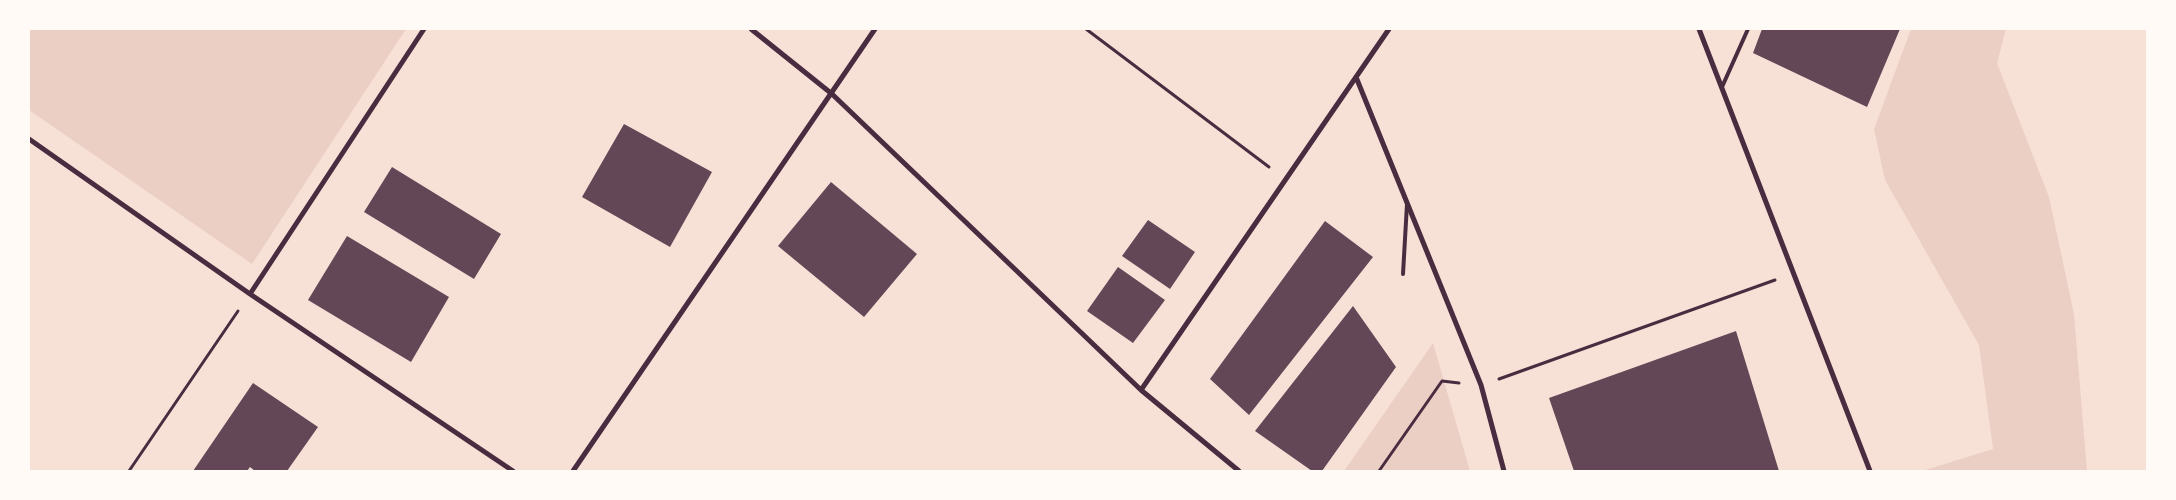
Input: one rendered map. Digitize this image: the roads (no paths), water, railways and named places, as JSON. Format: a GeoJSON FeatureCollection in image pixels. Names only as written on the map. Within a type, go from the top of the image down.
{"type":"FeatureCollection","features":[{"type":"Feature","properties":{"kind":"street"},"geometry":{"type":"LineString","coordinates":[[250,294],[424,29]]}},
{"type":"Feature","properties":{"kind":"street"},"geometry":{"type":"LineString","coordinates":[[751,29],[832,94],[1141,390],[1239,471]]}},
{"type":"Feature","properties":{"kind":"street"},"geometry":{"type":"LineString","coordinates":[[573,471],[875,29]]}},
{"type":"Feature","properties":{"kind":"street"},"geometry":{"type":"LineString","coordinates":[[1141,390],[1389,29]]}},
{"type":"Feature","properties":{"kind":"street"},"geometry":{"type":"LineString","coordinates":[[1699,29],[1870,471]]}},
{"type":"Feature","properties":{"kind":"street"},"geometry":{"type":"LineString","coordinates":[[1356,77],[1481,385],[1504,471]]}},
{"type":"Feature","properties":{"kind":"street"},"geometry":{"type":"LineString","coordinates":[[29,139],[250,294],[513,471]]}},
{"type":"Feature","properties":{"kind":"lane"},"geometry":{"type":"LineString","coordinates":[[1722,87],[1748,29]]}},
{"type":"Feature","properties":{"kind":"lane"},"geometry":{"type":"LineString","coordinates":[[1403,274],[1407,201]]}}]}
